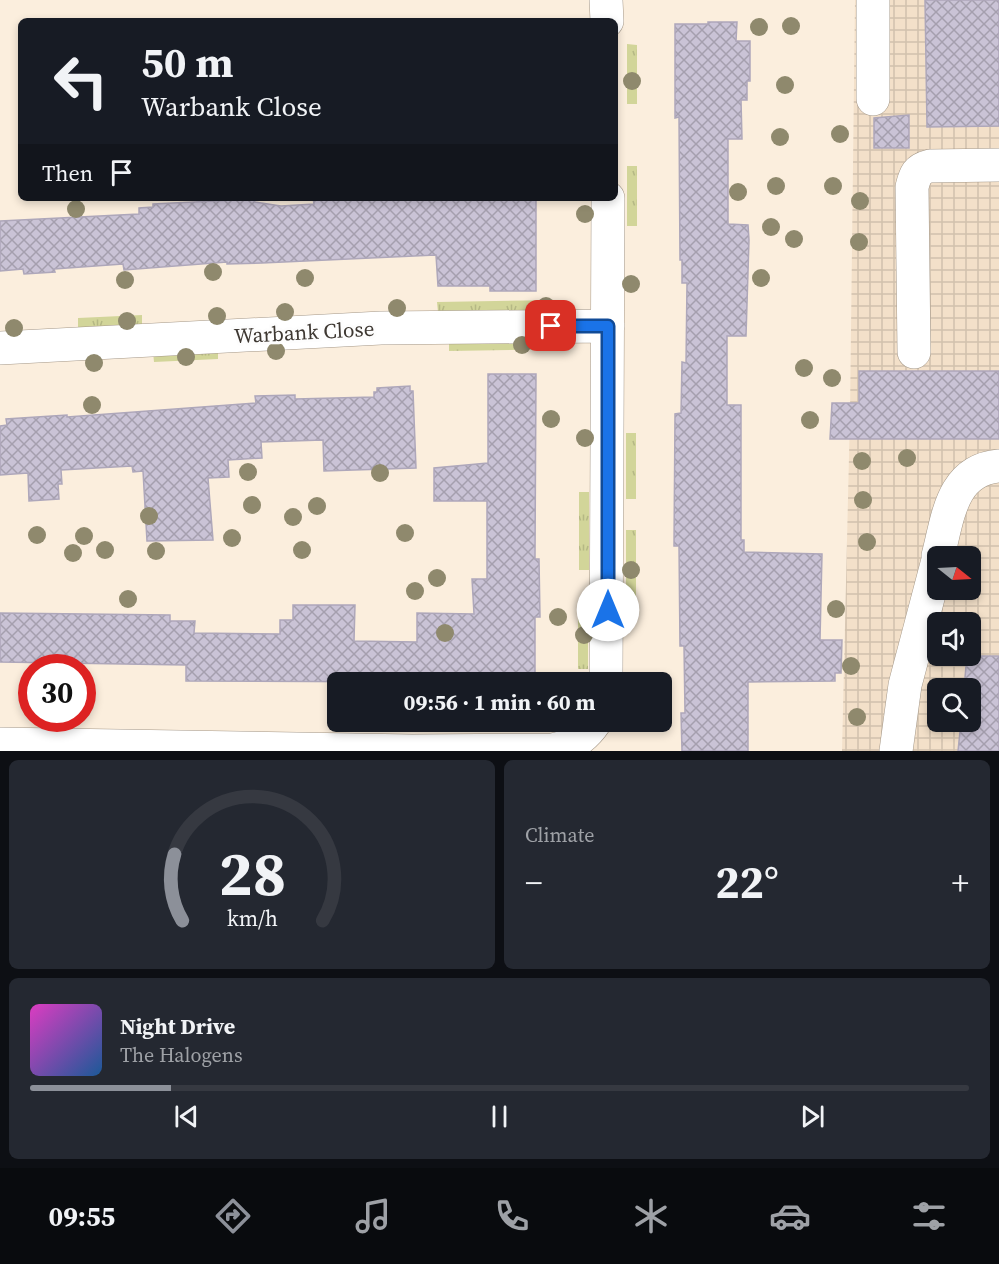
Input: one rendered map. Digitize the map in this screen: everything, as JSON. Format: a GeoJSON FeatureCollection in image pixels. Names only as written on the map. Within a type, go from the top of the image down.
{"type":"FeatureCollection","features":[{"type":"Feature","properties":{"kind":"street"},"geometry":{"type":"LineString","coordinates":[[606,0],[607,18]]}},
{"type":"Feature","properties":{"kind":"street"},"geometry":{"type":"LineString","coordinates":[[873,0],[873,99]]}},
{"type":"Feature","properties":{"kind":"street"},"geometry":{"type":"LineString","coordinates":[[914,352],[912,187],[915,176],[921,168],[930,166],[999,165]]}},
{"type":"Feature","properties":{"kind":"street"},"geometry":{"type":"LineString","coordinates":[[606,672],[608,201]]}},
{"type":"Feature","properties":{"kind":"street","name":"Warbank Close"},"geometry":{"type":"LineString","coordinates":[[0,348],[393,328],[608,326]]}},
{"type":"Feature","properties":{"kind":"street"},"geometry":{"type":"LineString","coordinates":[[941,546],[954,498],[961,486],[971,474],[983,468],[999,466]]}},
{"type":"Feature","properties":{"kind":"street"},"geometry":{"type":"LineString","coordinates":[[896,751],[905,685],[927,600]]}},
{"type":"Feature","properties":{"kind":"street"},"geometry":{"type":"LineString","coordinates":[[0,744],[412,751],[552,750],[569,746],[594,735]]}},
{"type":"Feature","properties":{"kind":"shaded area"},"geometry":{"type":"Polygon","coordinates":[[[855,0],[999,0],[999,751],[842,751],[850,414],[855,0]]]}},
{"type":"Feature","properties":{"kind":"green space"},"geometry":{"type":"Polygon","coordinates":[[[627,44],[637,45],[637,104],[627,104],[627,44]]]}},
{"type":"Feature","properties":{"kind":"green space"},"geometry":{"type":"Polygon","coordinates":[[[627,166],[637,166],[637,226],[627,226],[627,166]]]}},
{"type":"Feature","properties":{"kind":"green space"},"geometry":{"type":"Polygon","coordinates":[[[558,300],[558,310],[438,312],[437,302],[558,300]]]}},
{"type":"Feature","properties":{"kind":"green space"},"geometry":{"type":"Polygon","coordinates":[[[142,315],[142,325],[78,328],[78,318],[142,315]]]}},
{"type":"Feature","properties":{"kind":"green space"},"geometry":{"type":"Polygon","coordinates":[[[569,340],[569,349],[449,351],[449,341],[569,340]]]}},
{"type":"Feature","properties":{"kind":"green space"},"geometry":{"type":"Polygon","coordinates":[[[218,350],[218,359],[154,362],[153,352],[218,350]]]}},
{"type":"Feature","properties":{"kind":"green space"},"geometry":{"type":"Polygon","coordinates":[[[626,433],[636,433],[636,499],[626,499],[626,433]]]}},
{"type":"Feature","properties":{"kind":"green space"},"geometry":{"type":"Polygon","coordinates":[[[579,492],[589,492],[589,570],[579,570],[579,492]]]}},
{"type":"Feature","properties":{"kind":"green space"},"geometry":{"type":"Polygon","coordinates":[[[626,530],[636,530],[636,608],[626,608],[626,530]]]}},
{"type":"Feature","properties":{"kind":"green space"},"geometry":{"type":"Polygon","coordinates":[[[578,603],[588,603],[588,669],[578,669],[578,603]]]}},
{"type":"Feature","properties":{"kind":"building"},"geometry":{"type":"Polygon","coordinates":[[[925,0],[999,0],[999,126],[927,127],[925,0]]]}},
{"type":"Feature","properties":{"kind":"building"},"geometry":{"type":"Polygon","coordinates":[[[708,22],[737,22],[736,41],[750,41],[750,81],[747,81],[747,100],[741,100],[742,139],[728,139],[728,224],[748,225],[749,240],[746,336],[727,336],[727,405],[741,405],[741,540],[744,540],[744,552],[822,554],[820,640],[842,640],[841,673],[835,673],[835,681],[748,682],[748,751],[682,751],[681,713],[685,713],[684,646],[680,646],[679,546],[674,546],[675,414],[681,413],[682,362],[686,363],[687,283],[682,283],[682,260],[680,260],[679,117],[675,118],[675,24],[708,24],[708,22]]]}},
{"type":"Feature","properties":{"kind":"building"},"geometry":{"type":"Polygon","coordinates":[[[909,115],[909,148],[874,148],[874,118],[909,115]]]}},
{"type":"Feature","properties":{"kind":"building"},"geometry":{"type":"Polygon","coordinates":[[[255,201],[281,206],[314,204],[314,201],[536,201],[536,291],[490,291],[490,286],[438,286],[436,255],[262,263],[227,264],[227,262],[124,270],[123,264],[54,269],[55,272],[24,274],[23,269],[0,271],[0,221],[139,214],[139,208],[153,207],[153,204],[255,201]]]}},
{"type":"Feature","properties":{"kind":"building"},"geometry":{"type":"Polygon","coordinates":[[[859,371],[999,371],[999,439],[830,439],[832,403],[859,403],[859,371]]]}},
{"type":"Feature","properties":{"kind":"building"},"geometry":{"type":"Polygon","coordinates":[[[488,374],[536,374],[535,559],[539,559],[540,617],[535,617],[535,672],[327,672],[327,682],[186,681],[186,665],[96,664],[96,654],[18,654],[18,662],[0,662],[0,613],[170,615],[170,621],[195,621],[194,633],[280,634],[280,620],[293,620],[293,605],[355,605],[354,641],[417,642],[417,613],[474,614],[472,579],[487,579],[487,501],[434,501],[434,468],[488,463],[488,374]]]}},
{"type":"Feature","properties":{"kind":"building"},"geometry":{"type":"Polygon","coordinates":[[[410,386],[410,391],[413,391],[416,468],[324,471],[323,440],[261,442],[262,458],[228,460],[229,477],[208,478],[213,540],[147,541],[143,471],[133,472],[132,466],[61,470],[62,484],[58,484],[59,499],[29,501],[28,473],[0,475],[0,426],[7,425],[6,419],[67,415],[67,417],[256,403],[255,396],[295,395],[295,399],[374,397],[377,388],[410,386]]]}},
{"type":"Feature","properties":{"kind":"building"},"geometry":{"type":"Polygon","coordinates":[[[981,656],[999,656],[999,751],[958,751],[960,732],[981,732],[981,678],[965,678],[966,666],[981,666],[981,656]]]}},
{"type":"Feature","properties":{"kind":"route"},"geometry":{"type":"LineString","coordinates":[[551,326],[608,326],[608,610]]}}]}
